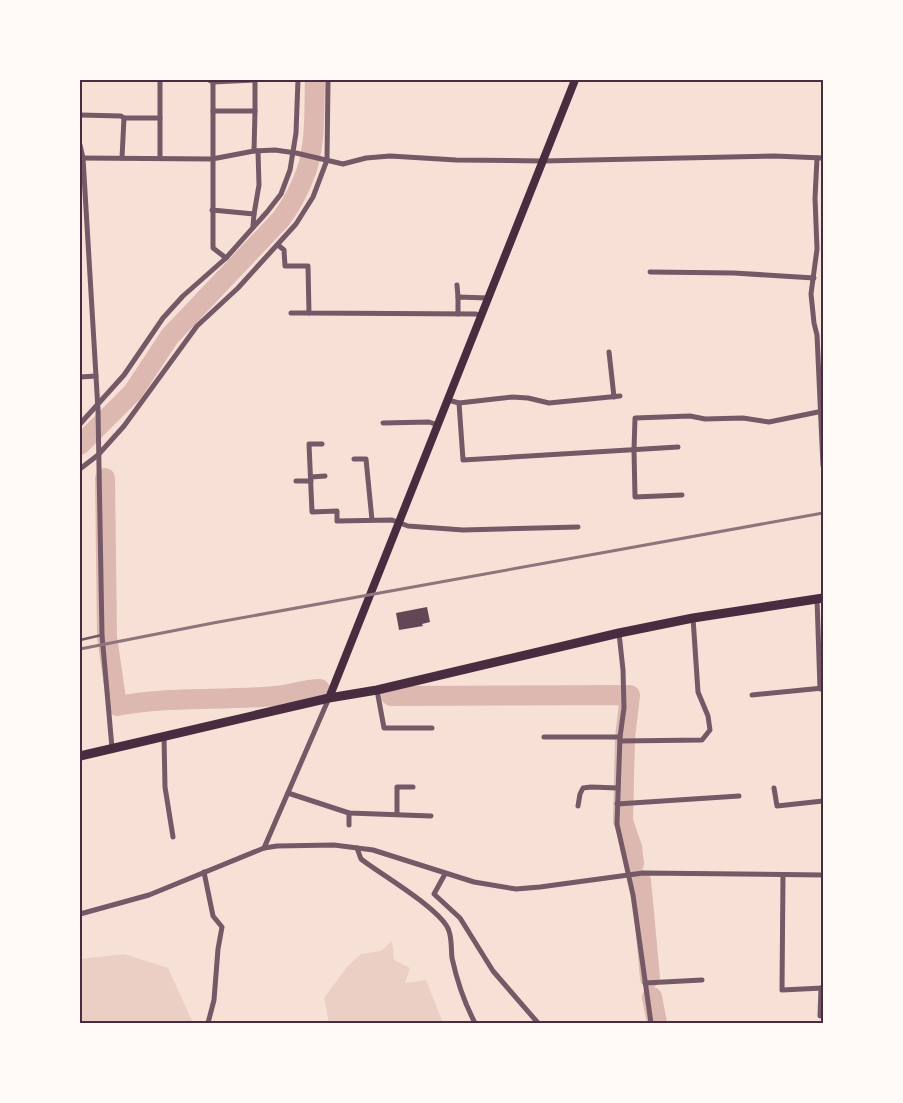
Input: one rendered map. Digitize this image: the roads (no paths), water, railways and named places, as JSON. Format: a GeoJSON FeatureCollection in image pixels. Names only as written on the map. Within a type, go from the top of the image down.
{"type":"FeatureCollection","features":[{"type":"Feature","properties":{"kind":"main road"},"geometry":{"type":"LineString","coordinates":[[329,698],[576,80]]}},
{"type":"Feature","properties":{"kind":"main road"},"geometry":{"type":"LineString","coordinates":[[80,756],[329,698],[377,690],[619,633],[693,618],[820,599]]}},
{"type":"Feature","properties":{"kind":"street"},"geometry":{"type":"LineString","coordinates":[[160,80],[160,158]]}},
{"type":"Feature","properties":{"kind":"street"},"geometry":{"type":"LineString","coordinates":[[226,258],[213,248],[213,111],[211,81],[255,80],[256,151],[259,186],[253,227]]}},
{"type":"Feature","properties":{"kind":"street"},"geometry":{"type":"LineString","coordinates":[[80,424],[98,408],[124,375],[163,318],[183,296],[226,258],[281,194],[294,153],[298,109],[298,80]]}},
{"type":"Feature","properties":{"kind":"street"},"geometry":{"type":"LineString","coordinates":[[80,469],[143,403],[198,326],[238,288],[296,224],[313,197],[324,160],[328,80]]}},
{"type":"Feature","properties":{"kind":"street"},"geometry":{"type":"LineString","coordinates":[[213,111],[256,111]]}},
{"type":"Feature","properties":{"kind":"street"},"geometry":{"type":"LineString","coordinates":[[80,115],[160,118]]}},
{"type":"Feature","properties":{"kind":"street"},"geometry":{"type":"LineString","coordinates":[[122,158],[124,118]]}},
{"type":"Feature","properties":{"kind":"street"},"geometry":{"type":"LineString","coordinates":[[80,145],[98,408],[102,635],[112,748]]}},
{"type":"Feature","properties":{"kind":"street"},"geometry":{"type":"LineString","coordinates":[[82,158],[212,159],[256,151],[275,150],[343,164],[366,158],[390,156],[456,160],[543,161],[774,156],[820,158],[815,198],[817,250],[811,294],[817,335],[823,466]]}},
{"type":"Feature","properties":{"kind":"street"},"geometry":{"type":"LineString","coordinates":[[212,210],[254,214]]}},
{"type":"Feature","properties":{"kind":"street"},"geometry":{"type":"LineString","coordinates":[[278,245],[284,250],[285,266],[308,266],[309,313]]}},
{"type":"Feature","properties":{"kind":"street"},"geometry":{"type":"LineString","coordinates":[[650,272],[734,273],[814,278]]}},
{"type":"Feature","properties":{"kind":"street"},"geometry":{"type":"LineString","coordinates":[[457,285],[458,314]]}},
{"type":"Feature","properties":{"kind":"street"},"geometry":{"type":"LineString","coordinates":[[458,297],[488,298]]}},
{"type":"Feature","properties":{"kind":"street"},"geometry":{"type":"LineString","coordinates":[[291,313],[458,314],[481,316]]}},
{"type":"Feature","properties":{"kind":"street"},"geometry":{"type":"LineString","coordinates":[[609,352],[614,396]]}},
{"type":"Feature","properties":{"kind":"street"},"geometry":{"type":"LineString","coordinates":[[80,376],[96,376]]}},
{"type":"Feature","properties":{"kind":"street"},"geometry":{"type":"LineString","coordinates":[[448,400],[459,403],[512,397],[528,398],[549,403],[620,396]]}},
{"type":"Feature","properties":{"kind":"street"},"geometry":{"type":"LineString","coordinates":[[459,403],[463,460],[678,447]]}},
{"type":"Feature","properties":{"kind":"street"},"geometry":{"type":"LineString","coordinates":[[682,495],[635,497],[635,418],[690,416],[705,419],[743,418],[769,422],[822,412]]}},
{"type":"Feature","properties":{"kind":"street"},"geometry":{"type":"LineString","coordinates":[[384,423],[429,422],[438,425]]}},
{"type":"Feature","properties":{"kind":"street"},"geometry":{"type":"LineString","coordinates":[[322,444],[309,444],[312,512],[337,511],[337,521],[392,520],[408,526],[463,530],[578,527]]}},
{"type":"Feature","properties":{"kind":"street"},"geometry":{"type":"LineString","coordinates":[[354,459],[366,459],[372,520]]}},
{"type":"Feature","properties":{"kind":"street"},"geometry":{"type":"LineString","coordinates":[[296,481],[325,476]]}},
{"type":"Feature","properties":{"kind":"street"},"geometry":{"type":"LineString","coordinates":[[752,695],[822,689],[820,599]]}},
{"type":"Feature","properties":{"kind":"street"},"geometry":{"type":"LineString","coordinates":[[544,737],[620,739],[628,741],[702,740],[710,730],[708,716],[698,692],[693,618]]}},
{"type":"Feature","properties":{"kind":"street"},"geometry":{"type":"LineString","coordinates":[[619,633],[624,698],[620,739],[617,824],[629,874],[651,1023]]}},
{"type":"Feature","properties":{"kind":"street"},"geometry":{"type":"LineString","coordinates":[[377,690],[384,728],[432,728]]}},
{"type":"Feature","properties":{"kind":"street"},"geometry":{"type":"LineString","coordinates":[[264,848],[329,698]]}},
{"type":"Feature","properties":{"kind":"street"},"geometry":{"type":"LineString","coordinates":[[164,736],[166,787],[173,837]]}},
{"type":"Feature","properties":{"kind":"street"},"geometry":{"type":"LineString","coordinates":[[397,814],[398,787],[413,788]]}},
{"type":"Feature","properties":{"kind":"street"},"geometry":{"type":"LineString","coordinates":[[578,806],[580,794],[584,788],[618,788]]}},
{"type":"Feature","properties":{"kind":"street"},"geometry":{"type":"LineString","coordinates":[[774,788],[777,806],[823,801]]}},
{"type":"Feature","properties":{"kind":"street"},"geometry":{"type":"LineString","coordinates":[[288,794],[349,813],[431,816]]}},
{"type":"Feature","properties":{"kind":"street"},"geometry":{"type":"LineString","coordinates":[[617,804],[738,796]]}},
{"type":"Feature","properties":{"kind":"street"},"geometry":{"type":"LineString","coordinates":[[349,813],[349,825]]}},
{"type":"Feature","properties":{"kind":"street"},"geometry":{"type":"LineString","coordinates":[[80,914],[149,895],[264,848],[277,846],[334,844],[373,850],[474,882],[516,889],[643,873],[823,875]]}},
{"type":"Feature","properties":{"kind":"street"},"geometry":{"type":"LineString","coordinates":[[357,848],[360,859],[420,901],[442,920],[449,930],[452,958],[464,1002],[475,1023]]}},
{"type":"Feature","properties":{"kind":"street"},"geometry":{"type":"LineString","coordinates":[[204,872],[213,916],[222,928],[218,949],[214,1000],[208,1023]]}},
{"type":"Feature","properties":{"kind":"street"},"geometry":{"type":"LineString","coordinates":[[445,874],[434,894],[460,918],[493,971],[538,1023]]}},
{"type":"Feature","properties":{"kind":"street"},"geometry":{"type":"LineString","coordinates":[[783,875],[782,990],[822,988],[820,1016]]}},
{"type":"Feature","properties":{"kind":"street"},"geometry":{"type":"LineString","coordinates":[[645,983],[702,980]]}},
{"type":"Feature","properties":{"kind":"lane"},"geometry":{"type":"LineString","coordinates":[[80,640],[102,635]]}},
{"type":"Feature","properties":{"kind":"waterway"},"geometry":{"type":"LineString","coordinates":[[80,445],[133,392],[170,336],[281,219],[289,208],[301,184],[309,161],[314,126],[315,80]]}},
{"type":"Feature","properties":{"kind":"waterway"},"geometry":{"type":"LineString","coordinates":[[105,478],[107,637],[117,706],[156,701],[275,696],[320,689]]}},
{"type":"Feature","properties":{"kind":"waterway"},"geometry":{"type":"LineString","coordinates":[[391,696],[630,695],[625,738],[623,821],[632,847],[634,864]]}},
{"type":"Feature","properties":{"kind":"waterway"},"geometry":{"type":"LineString","coordinates":[[641,880],[650,978]]}},
{"type":"Feature","properties":{"kind":"waterway"},"geometry":{"type":"LineString","coordinates":[[652,997],[657,1023]]}},
{"type":"Feature","properties":{"kind":"railway"},"geometry":{"type":"LineString","coordinates":[[80,649],[213,623],[823,513]]}}]}
